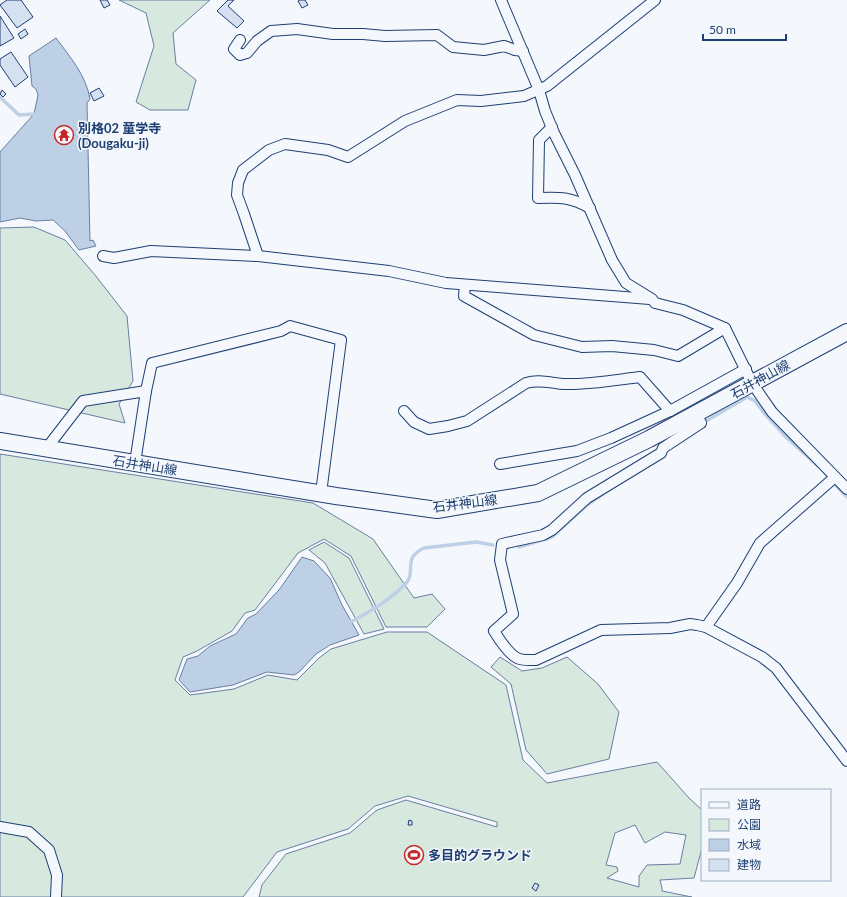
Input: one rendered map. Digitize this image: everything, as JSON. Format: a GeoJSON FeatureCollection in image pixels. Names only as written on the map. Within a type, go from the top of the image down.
{"type":"FeatureCollection","features":[{"type":"Feature","properties":{"kind":"main road","name":"石井神山線"},"geometry":{"type":"LineString","coordinates":[[0,441],[321,493],[437,510],[538,493],[649,439],[696,414],[749,376],[847,332]]}},
{"type":"Feature","properties":{"kind":"street"},"geometry":{"type":"LineString","coordinates":[[501,0],[539,90],[545,111],[552,127],[590,208],[612,260],[626,283],[652,299],[655,303],[683,310],[725,328],[749,376],[772,412],[832,479],[847,489]]}},
{"type":"Feature","properties":{"kind":"street"},"geometry":{"type":"LineString","coordinates":[[258,256],[236,195],[238,183],[243,170],[269,150],[285,144],[328,150],[348,157],[405,121],[457,100],[481,101],[524,96],[547,86],[655,0]]}},
{"type":"Feature","properties":{"kind":"street"},"geometry":{"type":"LineString","coordinates":[[240,40],[234,49],[240,55],[247,53],[257,41],[271,31],[297,29],[333,34],[385,36],[437,35],[452,47],[484,50],[504,46],[523,51]]}},
{"type":"Feature","properties":{"kind":"street"},"geometry":{"type":"LineString","coordinates":[[552,127],[539,140],[538,198],[559,197],[578,201],[590,208]]}},
{"type":"Feature","properties":{"kind":"street"},"geometry":{"type":"LineString","coordinates":[[103,256],[114,258],[151,251],[258,256],[389,271],[446,283],[652,299]]}},
{"type":"Feature","properties":{"kind":"street"},"geometry":{"type":"LineString","coordinates":[[465,285],[464,296],[534,334],[582,347],[612,346],[654,350],[678,356],[725,328]]}},
{"type":"Feature","properties":{"kind":"street"},"geometry":{"type":"LineString","coordinates":[[135,463],[146,391],[152,363],[282,332],[290,326],[342,340],[321,493]]}},
{"type":"Feature","properties":{"kind":"street"},"geometry":{"type":"LineString","coordinates":[[500,464],[577,451],[611,438],[749,376]]}},
{"type":"Feature","properties":{"kind":"street"},"geometry":{"type":"LineString","coordinates":[[404,411],[414,422],[429,429],[467,421],[526,383],[534,380],[564,384],[601,382],[640,377],[670,411]]}},
{"type":"Feature","properties":{"kind":"street"},"geometry":{"type":"LineString","coordinates":[[46,449],[83,400],[146,391]]}},
{"type":"Feature","properties":{"kind":"street"},"geometry":{"type":"LineString","coordinates":[[696,414],[701,423],[663,448],[661,453],[587,498],[543,536],[502,544],[500,560],[513,614],[494,631],[516,658],[525,661],[536,660],[601,630],[670,628],[690,624],[706,627],[762,657],[776,668],[847,761]]}},
{"type":"Feature","properties":{"kind":"street"},"geometry":{"type":"LineString","coordinates":[[706,627],[737,583],[760,543],[832,479]]}},
{"type":"Feature","properties":{"kind":"street"},"geometry":{"type":"LineString","coordinates":[[0,827],[29,832],[49,850],[57,875],[56,897]]}},
{"type":"Feature","properties":{"kind":"green space"},"geometry":{"type":"Polygon","coordinates":[[[119,0],[210,0],[173,33],[176,64],[196,80],[188,110],[150,110],[136,102],[154,46],[146,13],[119,0]]]}},
{"type":"Feature","properties":{"kind":"green space"},"geometry":{"type":"Polygon","coordinates":[[[34,227],[65,240],[127,316],[133,381],[119,404],[125,423],[0,394],[0,228],[34,227]]]}},
{"type":"Feature","properties":{"kind":"green space"},"geometry":{"type":"Polygon","coordinates":[[[0,454],[313,503],[373,539],[414,598],[432,594],[445,609],[427,627],[386,627],[351,556],[324,539],[298,553],[255,610],[245,613],[232,631],[197,651],[183,657],[175,680],[190,695],[234,689],[268,675],[297,680],[319,658],[331,649],[387,632],[427,632],[506,685],[523,760],[547,783],[657,762],[689,798],[701,809],[701,852],[694,878],[660,880],[662,891],[692,897],[259,897],[262,885],[286,854],[350,833],[377,810],[406,800],[497,827],[497,822],[408,796],[375,806],[348,829],[277,852],[243,897],[0,897],[0,454]],[[635,825],[615,833],[606,865],[617,867],[618,871],[607,878],[639,887],[639,876],[647,865],[680,864],[686,835],[665,832],[645,843],[635,825]]]}},
{"type":"Feature","properties":{"kind":"green space"},"geometry":{"type":"Polygon","coordinates":[[[324,542],[349,558],[384,629],[364,634],[325,563],[309,550],[324,542]]]}},
{"type":"Feature","properties":{"kind":"green space"},"geometry":{"type":"Polygon","coordinates":[[[500,657],[522,671],[542,668],[567,657],[598,684],[619,712],[609,759],[547,774],[526,750],[511,684],[491,667],[500,657]]]}},
{"type":"Feature","properties":{"kind":"water"},"geometry":{"type":"Polygon","coordinates":[[[56,38],[81,74],[90,99],[87,103],[90,241],[93,240],[96,246],[79,250],[65,231],[53,220],[36,221],[20,218],[0,222],[0,152],[34,114],[38,95],[36,89],[32,86],[29,56],[56,38]]]}},
{"type":"Feature","properties":{"kind":"water"},"geometry":{"type":"Polygon","coordinates":[[[302,557],[314,561],[330,578],[342,605],[359,635],[330,645],[316,654],[299,672],[294,675],[267,672],[233,685],[190,692],[179,680],[187,659],[198,656],[210,646],[236,634],[248,618],[256,614],[279,590],[302,557]]]}},
{"type":"Feature","properties":{"kind":"building"},"geometry":{"type":"Polygon","coordinates":[[[7,0],[21,0],[33,17],[17,28],[0,5],[7,0]]]}},
{"type":"Feature","properties":{"kind":"building"},"geometry":{"type":"Polygon","coordinates":[[[100,0],[107,0],[110,5],[104,8],[100,0]]]}},
{"type":"Feature","properties":{"kind":"building"},"geometry":{"type":"Polygon","coordinates":[[[228,0],[234,0],[228,6],[244,21],[237,28],[217,11],[228,0]]]}},
{"type":"Feature","properties":{"kind":"building"},"geometry":{"type":"Polygon","coordinates":[[[305,0],[308,5],[302,8],[298,1],[305,0]]]}},
{"type":"Feature","properties":{"kind":"building"},"geometry":{"type":"Polygon","coordinates":[[[0,16],[14,38],[0,46],[0,16]]]}},
{"type":"Feature","properties":{"kind":"building"},"geometry":{"type":"Polygon","coordinates":[[[25,29],[28,34],[21,39],[18,34],[25,29]]]}},
{"type":"Feature","properties":{"kind":"building"},"geometry":{"type":"Polygon","coordinates":[[[11,52],[28,77],[15,87],[0,65],[0,59],[11,52]]]}},
{"type":"Feature","properties":{"kind":"building"},"geometry":{"type":"Polygon","coordinates":[[[99,88],[104,96],[94,101],[90,93],[99,88]]]}},
{"type":"Feature","properties":{"kind":"building"},"geometry":{"type":"Polygon","coordinates":[[[2,90],[6,94],[3,97],[0,94],[2,90]]]}},
{"type":"Feature","properties":{"kind":"building"},"geometry":{"type":"Polygon","coordinates":[[[409,820],[412,821],[412,825],[408,825],[409,820]]]}},
{"type":"Feature","properties":{"kind":"building"},"geometry":{"type":"Polygon","coordinates":[[[535,883],[539,885],[536,891],[532,888],[535,883]]]}},
{"type":"Feature","properties":{"kind":"waterway"},"geometry":{"type":"LineString","coordinates":[[0,97],[19,115],[34,114]]}},
{"type":"Feature","properties":{"kind":"waterway"},"geometry":{"type":"LineString","coordinates":[[706,421],[747,397],[755,401],[787,438],[818,466]]}},
{"type":"Feature","properties":{"kind":"waterway"},"geometry":{"type":"LineString","coordinates":[[832,481],[847,497]]}},
{"type":"Feature","properties":{"kind":"waterway"},"geometry":{"type":"LineString","coordinates":[[519,547],[552,537],[586,506],[604,493]]}},
{"type":"Feature","properties":{"kind":"waterway"},"geometry":{"type":"LineString","coordinates":[[347,624],[379,606],[401,589],[409,578],[413,556],[424,548],[476,542],[493,545]]}},
{"type":"Feature","properties":{"kind":"place","name":"別格02 童学寺 (Dougaku-ji)"},"geometry":{"type":"Point","coordinates":[64,135]}},
{"type":"Feature","properties":{"kind":"place","name":"多目的グラウンド"},"geometry":{"type":"Point","coordinates":[414,855]}}]}
